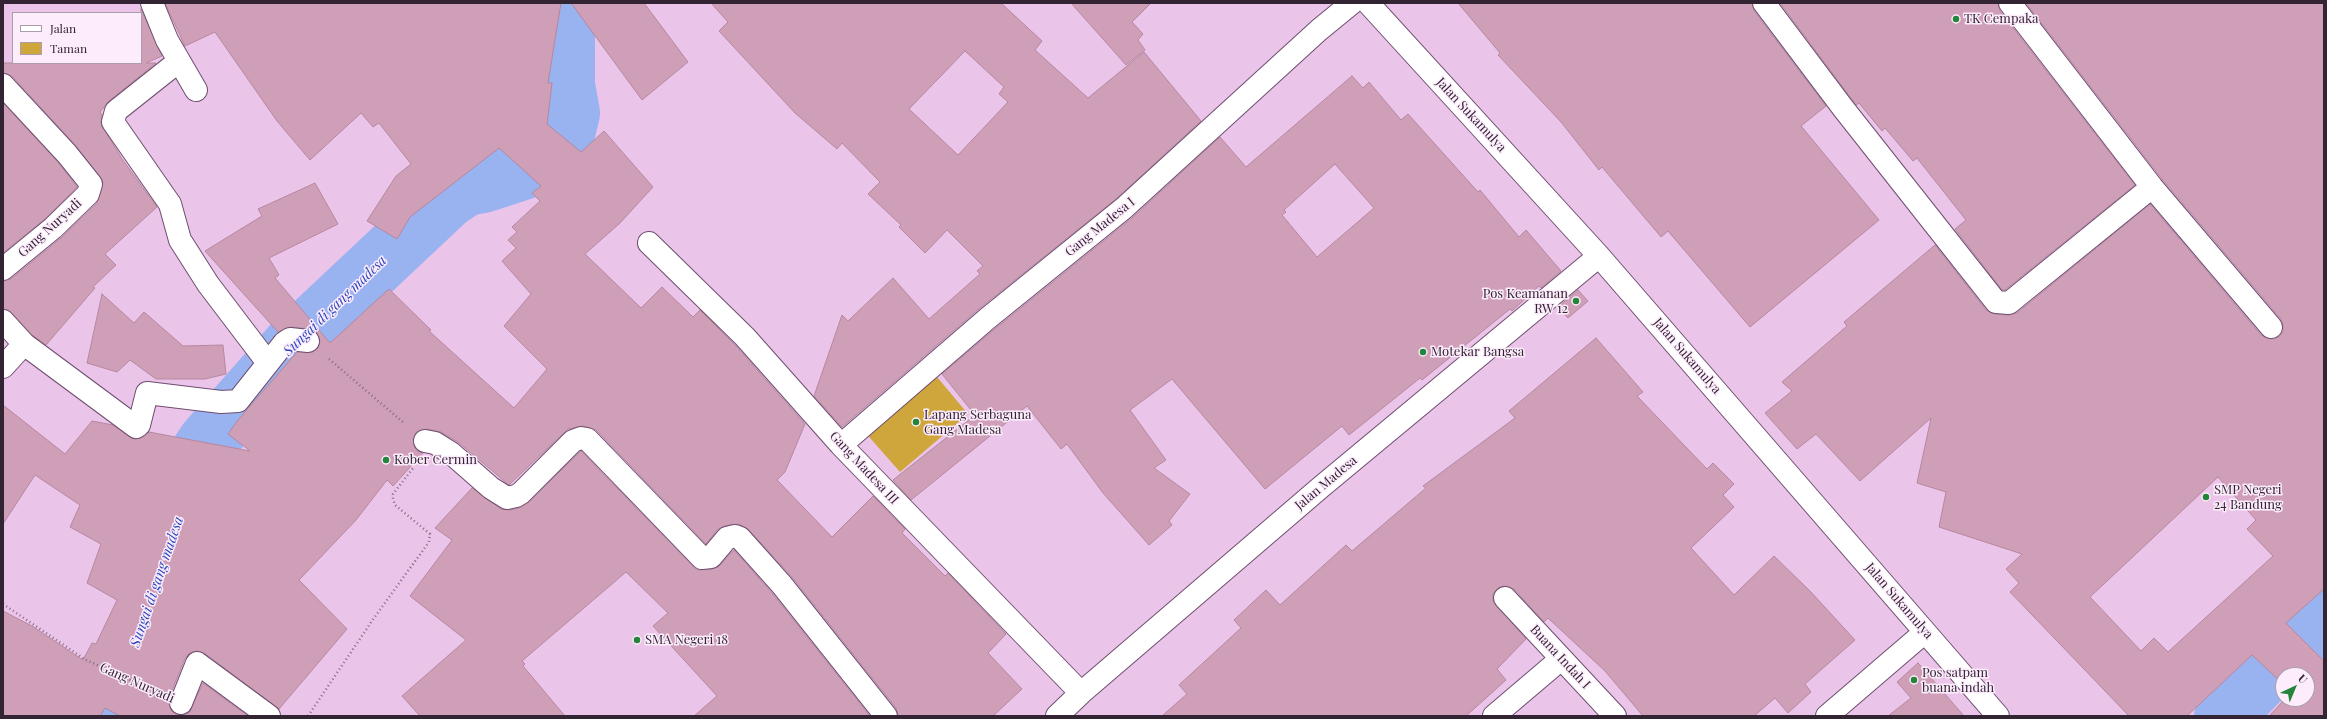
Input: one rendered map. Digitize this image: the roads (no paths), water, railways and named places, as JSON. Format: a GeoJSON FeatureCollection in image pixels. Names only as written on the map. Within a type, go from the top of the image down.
{"type":"FeatureCollection","features":[{"type":"Feature","properties":{"kind":"street"},"geometry":{"type":"LineString","coordinates":[[152,3],[167,40],[196,90]]}},
{"type":"Feature","properties":{"kind":"street","name":"Gang Madesa I"},"geometry":{"type":"LineString","coordinates":[[841,445],[988,318],[1124,208],[1319,30],[1352,3]]}},
{"type":"Feature","properties":{"kind":"street","name":"Jalan Sukamulya"},"geometry":{"type":"LineString","coordinates":[[1368,3],[1600,256],[1998,716]]}},
{"type":"Feature","properties":{"kind":"street"},"geometry":{"type":"LineString","coordinates":[[1764,3],[1996,302],[2009,303],[2152,187]]}},
{"type":"Feature","properties":{"kind":"street"},"geometry":{"type":"LineString","coordinates":[[2010,3],[2152,187],[2271,327]]}},
{"type":"Feature","properties":{"kind":"street"},"geometry":{"type":"LineString","coordinates":[[178,61],[116,111],[113,122],[170,204],[180,240],[208,284],[268,363]]}},
{"type":"Feature","properties":{"kind":"street","name":"Gang Nuryadi"},"geometry":{"type":"LineString","coordinates":[[3,86],[67,154],[91,184],[88,194],[53,228],[3,269]]}},
{"type":"Feature","properties":{"kind":"street","name":"Gang Madesa III"},"geometry":{"type":"LineString","coordinates":[[649,242],[745,337],[841,445],[1081,693]]}},
{"type":"Feature","properties":{"kind":"street","name":"Jalan Madesa"},"geometry":{"type":"LineString","coordinates":[[1057,716],[1081,693],[1320,487],[1600,256]]}},
{"type":"Feature","properties":{"kind":"street"},"geometry":{"type":"LineString","coordinates":[[3,321],[24,344],[136,427],[138,425],[146,393],[220,402],[238,401],[284,343],[299,340]]}},
{"type":"Feature","properties":{"kind":"street"},"geometry":{"type":"LineString","coordinates":[[3,367],[24,344]]}},
{"type":"Feature","properties":{"kind":"street"},"geometry":{"type":"LineString","coordinates":[[425,441],[435,443],[451,453],[491,488],[507,498],[521,493],[573,440],[581,438],[587,439],[702,558],[711,557],[727,538],[735,536],[740,538],[782,585],[886,716]]}},
{"type":"Feature","properties":{"kind":"street","name":"Buana Indah I"},"geometry":{"type":"LineString","coordinates":[[1505,598],[1615,716]]}},
{"type":"Feature","properties":{"kind":"street"},"geometry":{"type":"LineString","coordinates":[[1827,716],[1925,632]]}},
{"type":"Feature","properties":{"kind":"street"},"geometry":{"type":"LineString","coordinates":[[1494,716],[1561,659]]}},
{"type":"Feature","properties":{"kind":"street","name":"Gang Nuryadi"},"geometry":{"type":"LineString","coordinates":[[181,703],[197,663],[269,716]]}},
{"type":"Feature","properties":{"kind":"waterway","name":"Sungai di gang madesa"},"geometry":{"type":"LineString","coordinates":[[179,520],[200,453],[208,441],[296,341],[448,198],[466,186],[483,183],[535,166],[560,148],[570,113],[565,85],[565,3]]}},
{"type":"Feature","properties":{"kind":"waterway"},"geometry":{"type":"LineString","coordinates":[[2224,716],[2324,614]]}},
{"type":"Feature","properties":{"kind":"waterway","name":"Sungai di gang madesa"},"geometry":{"type":"LineString","coordinates":[[107,716],[120,686]]}},
{"type":"Feature","properties":{"kind":"place","name":"TK Cempaka"},"geometry":{"type":"Point","coordinates":[1956,19]}},
{"type":"Feature","properties":{"kind":"place","name":"Pos Keamanan RW 12"},"geometry":{"type":"Point","coordinates":[1576,301]}},
{"type":"Feature","properties":{"kind":"place","name":"Motekar Bangsa"},"geometry":{"type":"Point","coordinates":[1423,352]}},
{"type":"Feature","properties":{"kind":"place","name":"Lapang Serbaguna Gang Madesa"},"geometry":{"type":"Point","coordinates":[916,422]}},
{"type":"Feature","properties":{"kind":"place","name":"Kober Cermin"},"geometry":{"type":"Point","coordinates":[386,460]}},
{"type":"Feature","properties":{"kind":"place","name":"SMP Negeri 24 Bandung"},"geometry":{"type":"Point","coordinates":[2206,497]}},
{"type":"Feature","properties":{"kind":"place","name":"SMA Negeri 18"},"geometry":{"type":"Point","coordinates":[637,640]}},
{"type":"Feature","properties":{"kind":"place","name":"Pos satpam buana indah"},"geometry":{"type":"Point","coordinates":[1914,680]}}]}
